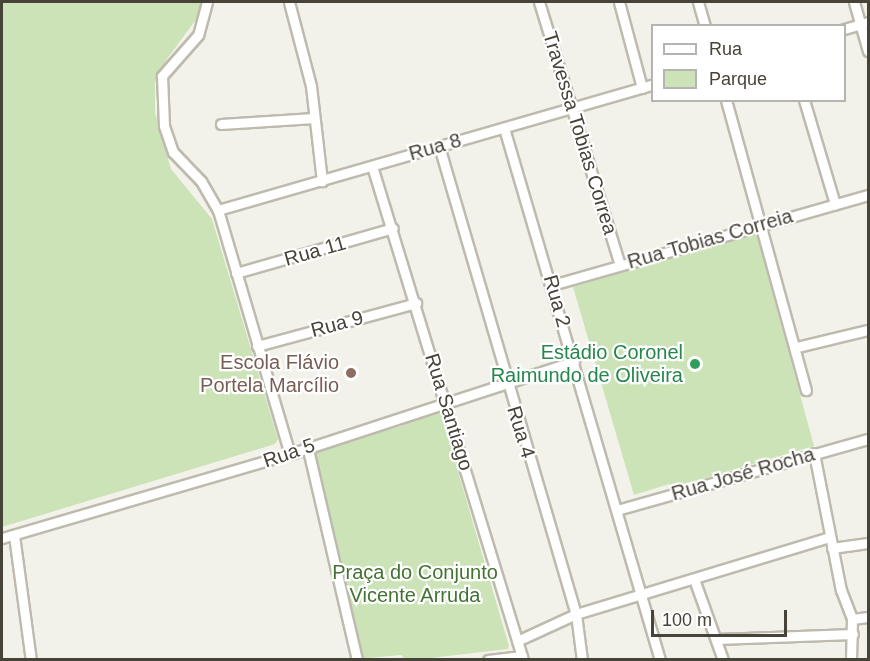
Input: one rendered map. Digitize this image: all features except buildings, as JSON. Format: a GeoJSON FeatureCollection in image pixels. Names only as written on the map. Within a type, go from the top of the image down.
{"type":"FeatureCollection","features":[{"type":"Feature","properties":{"kind":"street"},"geometry":{"type":"LineString","coordinates":[[207,2],[198,35],[162,76],[161,95],[167,141],[206,187],[218,210],[290,454]]}},
{"type":"Feature","properties":{"kind":"street"},"geometry":{"type":"LineString","coordinates":[[289,2],[305,54],[322,181]]}},
{"type":"Feature","properties":{"kind":"street","name":"Travessa Tobias Correa"},"geometry":{"type":"LineString","coordinates":[[539,2],[620,265]]}},
{"type":"Feature","properties":{"kind":"street"},"geometry":{"type":"LineString","coordinates":[[619,2],[642,88]]}},
{"type":"Feature","properties":{"kind":"street"},"geometry":{"type":"LineString","coordinates":[[698,2],[704,24]]}},
{"type":"Feature","properties":{"kind":"street"},"geometry":{"type":"LineString","coordinates":[[854,2],[864,23],[868,51]]}},
{"type":"Feature","properties":{"kind":"street"},"geometry":{"type":"LineString","coordinates":[[846,28],[864,23]]}},
{"type":"Feature","properties":{"kind":"street","name":"Rua 8"},"geometry":{"type":"LineString","coordinates":[[218,210],[651,85]]}},
{"type":"Feature","properties":{"kind":"street"},"geometry":{"type":"LineString","coordinates":[[727,102],[806,390]]}},
{"type":"Feature","properties":{"kind":"street"},"geometry":{"type":"LineString","coordinates":[[805,102],[835,204]]}},
{"type":"Feature","properties":{"kind":"street"},"geometry":{"type":"LineString","coordinates":[[220,124],[314,118]]}},
{"type":"Feature","properties":{"kind":"street","name":"Rua 2"},"geometry":{"type":"LineString","coordinates":[[504,128],[552,285],[660,660]]}},
{"type":"Feature","properties":{"kind":"street","name":"Rua 4"},"geometry":{"type":"LineString","coordinates":[[439,146],[506,382],[576,614],[582,660]]}},
{"type":"Feature","properties":{"kind":"street","name":"Rua Santiago"},"geometry":{"type":"LineString","coordinates":[[372,166],[393,228],[523,658]]}},
{"type":"Feature","properties":{"kind":"street","name":"Rua Tobias Correia"},"geometry":{"type":"LineString","coordinates":[[552,285],[868,195]]}},
{"type":"Feature","properties":{"kind":"street","name":"Rua 11"},"geometry":{"type":"LineString","coordinates":[[236,273],[393,228]]}},
{"type":"Feature","properties":{"kind":"street","name":"Rua 9"},"geometry":{"type":"LineString","coordinates":[[257,346],[416,303]]}},
{"type":"Feature","properties":{"kind":"street"},"geometry":{"type":"LineString","coordinates":[[796,347],[868,330]]}},
{"type":"Feature","properties":{"kind":"street","name":"Rua 5"},"geometry":{"type":"LineString","coordinates":[[2,538],[290,454],[308,445],[446,404],[574,361]]}},
{"type":"Feature","properties":{"kind":"street","name":"Rua José Rocha"},"geometry":{"type":"LineString","coordinates":[[617,510],[868,439]]}},
{"type":"Feature","properties":{"kind":"street"},"geometry":{"type":"LineString","coordinates":[[308,445],[357,660]]}},
{"type":"Feature","properties":{"kind":"street"},"geometry":{"type":"LineString","coordinates":[[814,453],[840,590],[852,619],[851,660]]}},
{"type":"Feature","properties":{"kind":"street"},"geometry":{"type":"LineString","coordinates":[[14,535],[31,660]]}},
{"type":"Feature","properties":{"kind":"street"},"geometry":{"type":"LineString","coordinates":[[517,640],[576,614],[830,537]]}},
{"type":"Feature","properties":{"kind":"street"},"geometry":{"type":"LineString","coordinates":[[832,548],[868,543]]}},
{"type":"Feature","properties":{"kind":"street"},"geometry":{"type":"LineString","coordinates":[[694,579],[723,660]]}},
{"type":"Feature","properties":{"kind":"street"},"geometry":{"type":"LineString","coordinates":[[852,619],[868,617]]}},
{"type":"Feature","properties":{"kind":"street"},"geometry":{"type":"LineString","coordinates":[[717,639],[853,634]]}},
{"type":"Feature","properties":{"kind":"street"},"geometry":{"type":"LineString","coordinates":[[488,660],[523,658]]}},
{"type":"Feature","properties":{"kind":"green space"},"geometry":{"type":"Polygon","coordinates":[[[2,2],[201,2],[200,14],[167,59],[155,83],[155,113],[171,169],[212,219],[278,439],[275,444],[2,527],[2,2]]]}},
{"type":"Feature","properties":{"kind":"green space","name":"Estádio Coronel Raimundo de Oliveira"},"geometry":{"type":"Polygon","coordinates":[[[756,233],[814,446],[671,488],[669,484],[634,495],[573,287],[756,233]]]}},
{"type":"Feature","properties":{"kind":"green space","name":"Praça do Conjunto Vicente Arruda"},"geometry":{"type":"Polygon","coordinates":[[[440,410],[509,646],[508,649],[422,659],[405,659],[401,655],[358,659],[312,449],[337,438],[343,444],[358,439],[361,431],[375,427],[380,432],[402,426],[405,418],[440,410]]]}},
{"type":"Feature","properties":{"kind":"place","name":"Estádio Coronel Raimundo de Oliveira"},"geometry":{"type":"Point","coordinates":[695,364]}},
{"type":"Feature","properties":{"kind":"place","name":"Escola Flávio Portela Marcílio"},"geometry":{"type":"Point","coordinates":[351,373]}}]}
